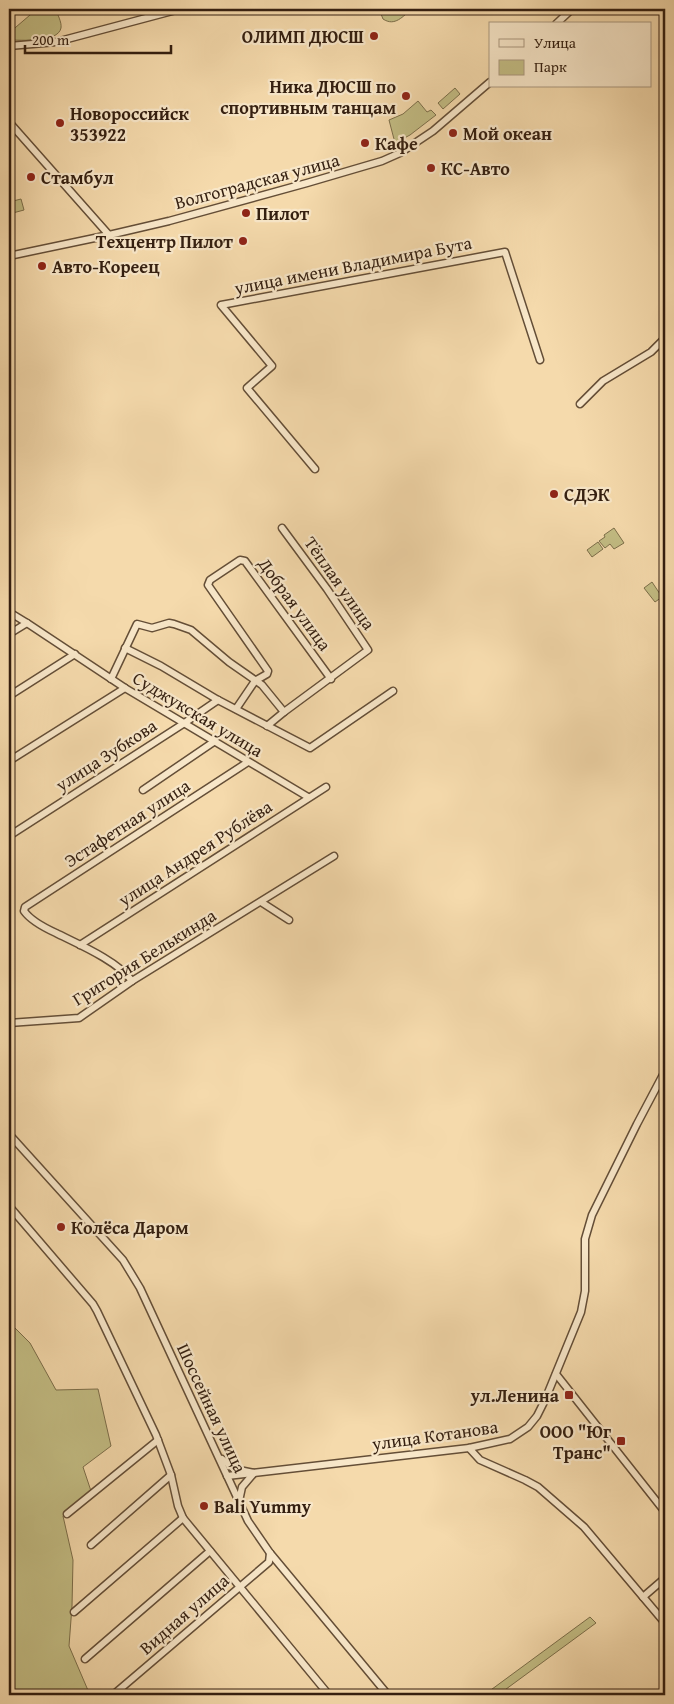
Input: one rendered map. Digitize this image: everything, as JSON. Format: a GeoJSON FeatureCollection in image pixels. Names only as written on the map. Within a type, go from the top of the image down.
{"type":"FeatureCollection","features":[{"type":"Feature","properties":{"kind":"street"},"geometry":{"type":"LineString","coordinates":[[9,46],[56,42],[180,9]]}},
{"type":"Feature","properties":{"kind":"street"},"geometry":{"type":"LineString","coordinates":[[558,22],[572,9]]}},
{"type":"Feature","properties":{"kind":"street","name":"Волгоградская улица"},"geometry":{"type":"LineString","coordinates":[[9,256],[109,235],[307,183],[382,161],[400,153],[433,131],[489,83]]}},
{"type":"Feature","properties":{"kind":"street"},"geometry":{"type":"LineString","coordinates":[[9,122],[109,235]]}},
{"type":"Feature","properties":{"kind":"street","name":"улица имени Владимира Бута"},"geometry":{"type":"LineString","coordinates":[[315,469],[247,388],[272,366],[221,305],[505,252],[540,360]]}},
{"type":"Feature","properties":{"kind":"street"},"geometry":{"type":"LineString","coordinates":[[580,404],[603,381],[651,352],[665,338]]}},
{"type":"Feature","properties":{"kind":"street","name":"Тёплая улица"},"geometry":{"type":"LineString","coordinates":[[267,726],[368,650],[282,528]]}},
{"type":"Feature","properties":{"kind":"street","name":"Добрая улица"},"geometry":{"type":"LineString","coordinates":[[255,681],[267,674],[268,669],[208,585],[210,580],[240,560],[246,561],[331,679]]}},
{"type":"Feature","properties":{"kind":"street"},"geometry":{"type":"LineString","coordinates":[[9,612],[27,622],[9,634]]}},
{"type":"Feature","properties":{"kind":"street","name":"Суджукская улица"},"geometry":{"type":"LineString","coordinates":[[27,622],[125,688],[308,797]]}},
{"type":"Feature","properties":{"kind":"street"},"geometry":{"type":"LineString","coordinates":[[112,679],[138,624],[152,628],[169,623],[190,630],[267,690],[284,712]]}},
{"type":"Feature","properties":{"kind":"street"},"geometry":{"type":"LineString","coordinates":[[125,648],[161,666],[218,700],[310,748],[393,691]]}},
{"type":"Feature","properties":{"kind":"street"},"geometry":{"type":"LineString","coordinates":[[9,696],[74,654]]}},
{"type":"Feature","properties":{"kind":"street"},"geometry":{"type":"LineString","coordinates":[[236,709],[255,681]]}},
{"type":"Feature","properties":{"kind":"street"},"geometry":{"type":"LineString","coordinates":[[9,761],[125,688]]}},
{"type":"Feature","properties":{"kind":"street","name":"улица Зубкова"},"geometry":{"type":"LineString","coordinates":[[9,836],[218,700]]}},
{"type":"Feature","properties":{"kind":"street"},"geometry":{"type":"LineString","coordinates":[[143,790],[215,741]]}},
{"type":"Feature","properties":{"kind":"street","name":"Эстафетная улица"},"geometry":{"type":"LineString","coordinates":[[80,945],[43,926],[26,914],[24,911],[25,907],[248,762]]}},
{"type":"Feature","properties":{"kind":"street","name":"улица Андрея Рублёва"},"geometry":{"type":"LineString","coordinates":[[80,945],[326,787]]}},
{"type":"Feature","properties":{"kind":"street","name":"Григория Белькинда"},"geometry":{"type":"LineString","coordinates":[[9,1024],[79,1018],[132,981],[334,856]]}},
{"type":"Feature","properties":{"kind":"street"},"geometry":{"type":"LineString","coordinates":[[261,902],[289,920]]}},
{"type":"Feature","properties":{"kind":"street"},"geometry":{"type":"LineString","coordinates":[[80,945],[122,969],[132,981]]}},
{"type":"Feature","properties":{"kind":"street","name":"улица Котанова"},"geometry":{"type":"LineString","coordinates":[[228,1476],[469,1448],[510,1439],[528,1426],[537,1416],[556,1374],[584,1301],[585,1238],[592,1215],[665,1071]]}},
{"type":"Feature","properties":{"kind":"street","name":"Шоссейная улица"},"geometry":{"type":"LineString","coordinates":[[9,1134],[123,1260],[140,1288],[248,1521],[270,1553],[388,1695]]}},
{"type":"Feature","properties":{"kind":"street"},"geometry":{"type":"LineString","coordinates":[[9,1206],[93,1304],[158,1440],[171,1475],[178,1506],[183,1518],[329,1695]]}},
{"type":"Feature","properties":{"kind":"street"},"geometry":{"type":"LineString","coordinates":[[556,1374],[665,1512]]}},
{"type":"Feature","properties":{"kind":"street"},"geometry":{"type":"LineString","coordinates":[[67,1514],[158,1440]]}},
{"type":"Feature","properties":{"kind":"street"},"geometry":{"type":"LineString","coordinates":[[469,1448],[480,1460],[531,1483],[557,1502],[592,1535],[665,1624]]}},
{"type":"Feature","properties":{"kind":"street"},"geometry":{"type":"LineString","coordinates":[[218,1456],[234,1469],[254,1473],[242,1487],[239,1501]]}},
{"type":"Feature","properties":{"kind":"street"},"geometry":{"type":"LineString","coordinates":[[90,1545],[171,1475]]}},
{"type":"Feature","properties":{"kind":"street"},"geometry":{"type":"LineString","coordinates":[[74,1612],[183,1518]]}},
{"type":"Feature","properties":{"kind":"street"},"geometry":{"type":"LineString","coordinates":[[85,1659],[210,1552]]}},
{"type":"Feature","properties":{"kind":"street","name":"Видная улица"},"geometry":{"type":"LineString","coordinates":[[113,1695],[269,1562],[270,1553]]}},
{"type":"Feature","properties":{"kind":"street"},"geometry":{"type":"LineString","coordinates":[[643,1597],[665,1578]]}},
{"type":"Feature","properties":{"kind":"green space"},"geometry":{"type":"Polygon","coordinates":[[[37,9],[56,9],[61,26],[58,33],[38,40],[9,40],[9,33],[37,9]]]}},
{"type":"Feature","properties":{"kind":"green space"},"geometry":{"type":"Polygon","coordinates":[[[379,9],[412,9],[399,20],[391,22],[383,19],[379,9]]]}},
{"type":"Feature","properties":{"kind":"green space"},"geometry":{"type":"Polygon","coordinates":[[[455,88],[460,94],[443,109],[438,103],[455,88]]]}},
{"type":"Feature","properties":{"kind":"green space"},"geometry":{"type":"Polygon","coordinates":[[[418,101],[427,112],[431,110],[436,115],[410,135],[395,143],[389,120],[403,114],[418,101]]]}},
{"type":"Feature","properties":{"kind":"green space"},"geometry":{"type":"Polygon","coordinates":[[[21,199],[24,210],[9,214],[9,202],[21,199]]]}},
{"type":"Feature","properties":{"kind":"green space"},"geometry":{"type":"Polygon","coordinates":[[[614,528],[624,543],[614,549],[610,544],[605,548],[599,541],[614,528]]]}},
{"type":"Feature","properties":{"kind":"green space"},"geometry":{"type":"Polygon","coordinates":[[[598,542],[603,549],[592,557],[587,550],[598,542]]]}},
{"type":"Feature","properties":{"kind":"green space"},"geometry":{"type":"Polygon","coordinates":[[[652,582],[662,597],[655,602],[644,588],[652,582]]]}},
{"type":"Feature","properties":{"kind":"green space"},"geometry":{"type":"Polygon","coordinates":[[[9,1322],[30,1343],[56,1390],[98,1389],[111,1446],[83,1467],[91,1491],[63,1516],[73,1560],[69,1646],[90,1695],[9,1695],[9,1322]]]}},
{"type":"Feature","properties":{"kind":"green space"},"geometry":{"type":"Polygon","coordinates":[[[590,1617],[596,1623],[498,1695],[484,1695],[590,1617]]]}},
{"type":"Feature","properties":{"kind":"place","name":"ОЛИМП ДЮСШ"},"geometry":{"type":"Point","coordinates":[374,36]}},
{"type":"Feature","properties":{"kind":"place","name":"Ника ДЮСШ по спортивным танцам"},"geometry":{"type":"Point","coordinates":[406,96]}},
{"type":"Feature","properties":{"kind":"place","name":"Новороссийск 353922"},"geometry":{"type":"Point","coordinates":[60,123]}},
{"type":"Feature","properties":{"kind":"place","name":"Мой океан"},"geometry":{"type":"Point","coordinates":[453,133]}},
{"type":"Feature","properties":{"kind":"place","name":"Кафе"},"geometry":{"type":"Point","coordinates":[365,143]}},
{"type":"Feature","properties":{"kind":"place","name":"КС-Авто"},"geometry":{"type":"Point","coordinates":[431,168]}},
{"type":"Feature","properties":{"kind":"place","name":"Стамбул"},"geometry":{"type":"Point","coordinates":[31,177]}},
{"type":"Feature","properties":{"kind":"place","name":"Пилот"},"geometry":{"type":"Point","coordinates":[246,213]}},
{"type":"Feature","properties":{"kind":"place","name":"Техцентр Пилот"},"geometry":{"type":"Point","coordinates":[243,241]}},
{"type":"Feature","properties":{"kind":"place","name":"Авто-Кореец"},"geometry":{"type":"Point","coordinates":[42,266]}},
{"type":"Feature","properties":{"kind":"place","name":"СДЭК"},"geometry":{"type":"Point","coordinates":[554,494]}},
{"type":"Feature","properties":{"kind":"place","name":"Колёса Даром"},"geometry":{"type":"Point","coordinates":[61,1227]}},
{"type":"Feature","properties":{"kind":"place","name":"ул.Ленина"},"geometry":{"type":"Point","coordinates":[569,1395]}},
{"type":"Feature","properties":{"kind":"place","name":"ООО \"Юг Транс\""},"geometry":{"type":"Point","coordinates":[621,1441]}},
{"type":"Feature","properties":{"kind":"place","name":"Bali Yummy"},"geometry":{"type":"Point","coordinates":[204,1506]}}]}
